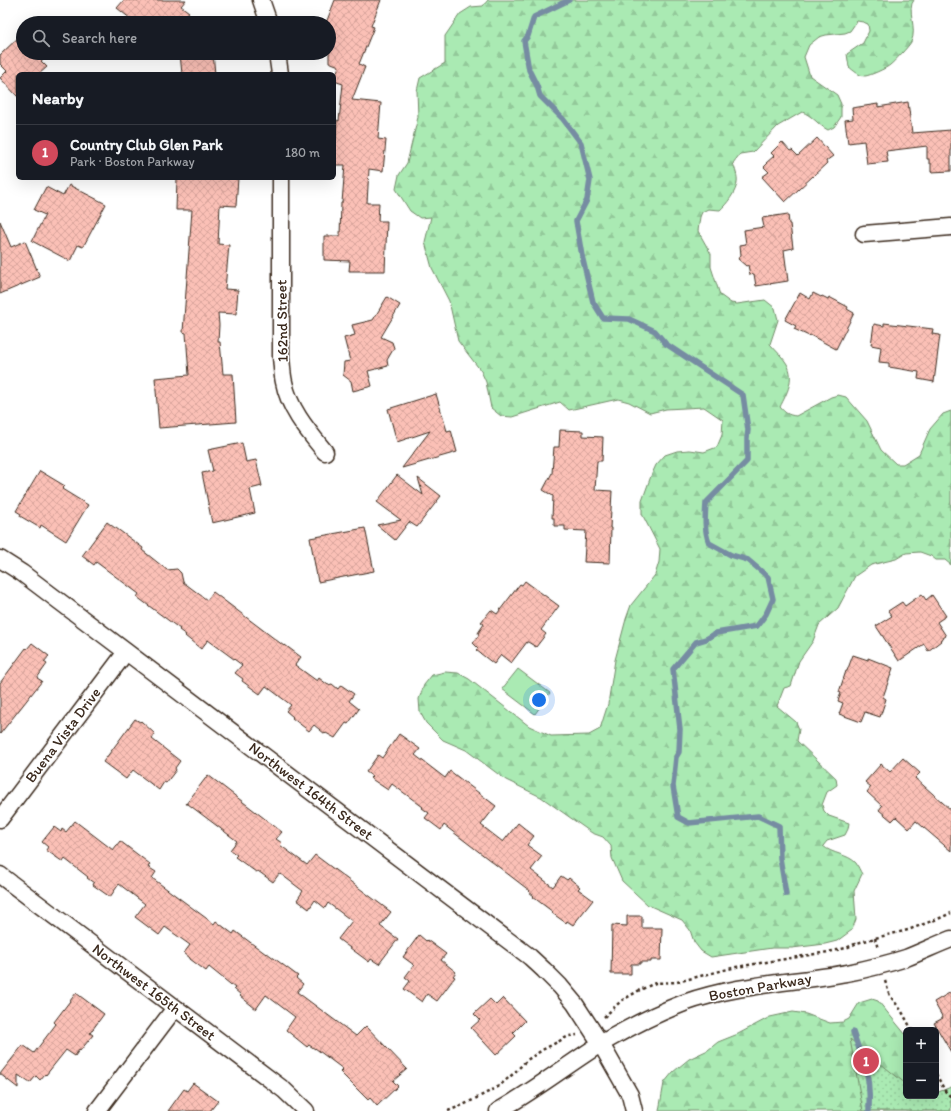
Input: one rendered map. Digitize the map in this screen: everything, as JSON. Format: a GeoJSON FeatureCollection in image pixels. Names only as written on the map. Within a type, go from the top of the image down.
{"type":"FeatureCollection","features":[{"type":"Feature","properties":{"kind":"street"},"geometry":{"type":"LineString","coordinates":[[261,0],[267,16]]}},
{"type":"Feature","properties":{"kind":"street"},"geometry":{"type":"LineString","coordinates":[[278,60],[280,72]]}},
{"type":"Feature","properties":{"kind":"street","name":"162nd Street"},"geometry":{"type":"LineString","coordinates":[[281,180],[281,357],[284,383],[291,404],[299,418],[325,452]]}},
{"type":"Feature","properties":{"kind":"street"},"geometry":{"type":"LineString","coordinates":[[864,234],[951,227]]}},
{"type":"Feature","properties":{"kind":"street","name":"Northwest 164th Street"},"geometry":{"type":"LineString","coordinates":[[0,559],[22,573],[530,957],[560,986],[575,1004],[601,1044],[630,1095],[634,1111]]}},
{"type":"Feature","properties":{"kind":"street","name":"Buena Vista Drive"},"geometry":{"type":"LineString","coordinates":[[0,819],[126,652]]}},
{"type":"Feature","properties":{"kind":"street","name":"Northwest 165th Street"},"geometry":{"type":"LineString","coordinates":[[0,875],[284,1090],[306,1111]]}},
{"type":"Feature","properties":{"kind":"street","name":"Boston Parkway"},"geometry":{"type":"LineString","coordinates":[[498,1111],[625,1030],[684,1003],[741,988],[848,973],[906,958],[951,939]]}},
{"type":"Feature","properties":{"kind":"street"},"geometry":{"type":"LineString","coordinates":[[97,1111],[175,1008]]}},
{"type":"Feature","properties":{"kind":"path"},"geometry":{"type":"LineString","coordinates":[[875,938],[886,986],[890,996],[901,1010],[910,1027]]}},
{"type":"Feature","properties":{"kind":"path"},"geometry":{"type":"LineString","coordinates":[[939,1080],[945,1091],[951,1097]]}},
{"type":"Feature","properties":{"kind":"green space"},"geometry":{"type":"Polygon","coordinates":[[[488,0],[914,0],[911,9],[913,37],[911,42],[892,63],[878,72],[863,76],[856,73],[849,67],[847,54],[863,43],[869,31],[868,24],[863,22],[857,21],[850,31],[845,33],[819,37],[809,45],[804,57],[810,76],[837,95],[841,104],[841,117],[834,127],[828,130],[809,115],[802,112],[778,126],[753,152],[740,154],[733,163],[736,173],[737,186],[728,201],[720,210],[708,209],[702,212],[698,231],[711,254],[711,267],[720,295],[731,303],[737,304],[765,300],[775,308],[778,320],[770,344],[787,364],[790,375],[789,386],[780,407],[785,412],[796,416],[831,397],[838,395],[846,397],[867,421],[881,450],[896,464],[903,464],[919,454],[930,429],[943,414],[951,411],[951,565],[945,560],[936,560],[931,556],[920,552],[906,553],[896,559],[871,565],[855,576],[838,608],[819,625],[813,641],[799,661],[791,686],[784,688],[777,706],[796,722],[799,729],[797,741],[836,778],[837,785],[827,792],[822,805],[824,811],[829,816],[849,823],[845,835],[827,841],[823,846],[853,860],[862,874],[854,891],[856,919],[852,930],[837,941],[825,944],[792,948],[772,948],[711,957],[701,951],[694,942],[690,930],[682,920],[648,905],[622,881],[612,858],[611,846],[603,837],[592,833],[541,797],[506,780],[466,750],[443,740],[426,723],[420,712],[419,699],[424,685],[432,675],[445,672],[458,673],[469,679],[529,726],[551,736],[589,735],[600,729],[608,704],[615,660],[626,619],[631,605],[655,575],[659,562],[660,549],[642,514],[642,501],[651,476],[656,465],[665,455],[677,451],[690,450],[704,452],[717,447],[722,435],[723,420],[704,407],[666,409],[650,413],[629,402],[618,399],[569,410],[560,402],[512,417],[501,416],[491,408],[486,382],[481,371],[458,341],[449,301],[432,268],[425,242],[431,217],[420,218],[410,211],[396,189],[399,175],[407,163],[418,117],[417,91],[420,78],[445,63],[445,36],[460,14],[471,7],[483,6],[488,0]]]}},
{"type":"Feature","properties":{"kind":"green space"},"geometry":{"type":"Polygon","coordinates":[[[518,669],[550,693],[535,714],[502,689],[518,669]]]}},
{"type":"Feature","properties":{"kind":"green space"},"geometry":{"type":"Polygon","coordinates":[[[872,999],[878,1001],[903,1031],[903,1099],[939,1099],[949,1111],[659,1111],[664,1083],[673,1072],[689,1059],[708,1050],[718,1042],[738,1034],[770,1017],[793,1012],[806,1014],[830,1023],[843,1022],[849,1019],[859,1003],[872,999]]]}},
{"type":"Feature","properties":{"kind":"green space"},"geometry":{"type":"Polygon","coordinates":[[[850,1039],[903,1082],[903,1099],[939,1099],[939,1092],[951,1087],[951,1111],[863,1111],[850,1039]]]}},
{"type":"Feature","properties":{"kind":"building"},"geometry":{"type":"Polygon","coordinates":[[[124,0],[186,0],[181,6],[189,12],[186,16],[127,16],[117,8],[124,0]]]}},
{"type":"Feature","properties":{"kind":"building"},"geometry":{"type":"Polygon","coordinates":[[[335,0],[381,0],[371,26],[374,27],[359,64],[365,67],[352,100],[381,103],[378,139],[386,140],[383,171],[369,169],[367,203],[379,203],[378,221],[387,221],[385,271],[349,271],[350,261],[324,260],[324,236],[340,236],[341,203],[345,165],[336,165],[337,120],[339,121],[343,84],[336,82],[336,75],[339,66],[329,62],[329,60],[336,60],[336,16],[329,16],[335,0]]]}},
{"type":"Feature","properties":{"kind":"building"},"geometry":{"type":"Polygon","coordinates":[[[16,40],[16,60],[42,60],[41,61],[47,67],[41,72],[16,72],[16,95],[0,78],[7,71],[0,64],[0,55],[16,40]]]}},
{"type":"Feature","properties":{"kind":"building"},"geometry":{"type":"Polygon","coordinates":[[[181,60],[214,60],[215,72],[182,72],[181,60]]]}},
{"type":"Feature","properties":{"kind":"building"},"geometry":{"type":"Polygon","coordinates":[[[908,102],[912,133],[951,130],[951,171],[931,172],[931,163],[929,163],[929,159],[927,159],[927,146],[886,151],[888,162],[867,164],[864,141],[848,143],[845,120],[853,119],[852,108],[878,104],[878,107],[908,102]]]}},
{"type":"Feature","properties":{"kind":"building"},"geometry":{"type":"Polygon","coordinates":[[[817,138],[833,156],[826,161],[827,163],[785,202],[762,177],[769,172],[764,167],[767,164],[766,163],[774,156],[771,153],[782,142],[790,151],[792,150],[798,156],[817,138]]]}},
{"type":"Feature","properties":{"kind":"building"},"geometry":{"type":"Polygon","coordinates":[[[177,180],[238,180],[236,206],[220,205],[218,244],[229,245],[225,289],[238,290],[236,314],[218,313],[218,342],[220,342],[223,374],[233,374],[236,422],[159,428],[155,378],[189,375],[186,333],[183,332],[192,210],[176,210],[177,180]]]}},
{"type":"Feature","properties":{"kind":"building"},"geometry":{"type":"Polygon","coordinates":[[[69,185],[106,204],[83,247],[78,245],[70,261],[32,241],[45,215],[34,210],[46,187],[63,196],[69,185]]]}},
{"type":"Feature","properties":{"kind":"building"},"geometry":{"type":"Polygon","coordinates":[[[788,214],[793,248],[784,250],[788,281],[756,286],[754,274],[750,275],[748,265],[746,266],[738,259],[741,255],[740,245],[746,244],[744,230],[764,227],[762,218],[788,214]]]}},
{"type":"Feature","properties":{"kind":"building"},"geometry":{"type":"Polygon","coordinates":[[[0,221],[11,247],[25,241],[40,277],[0,294],[0,221]]]}},
{"type":"Feature","properties":{"kind":"building"},"geometry":{"type":"Polygon","coordinates":[[[800,293],[810,299],[813,293],[828,299],[829,297],[848,307],[847,309],[854,313],[836,349],[810,335],[809,336],[794,329],[796,326],[785,320],[800,293]]]}},
{"type":"Feature","properties":{"kind":"building"},"geometry":{"type":"Polygon","coordinates":[[[387,297],[400,305],[381,337],[392,342],[394,348],[387,360],[388,366],[368,371],[372,386],[353,391],[351,381],[343,375],[344,362],[350,361],[344,338],[355,335],[352,325],[373,320],[387,297]]]}},
{"type":"Feature","properties":{"kind":"building"},"geometry":{"type":"Polygon","coordinates":[[[884,323],[933,329],[932,334],[940,335],[934,382],[918,379],[919,372],[889,367],[889,363],[879,362],[881,347],[871,345],[874,324],[884,326],[884,323]]]}},
{"type":"Feature","properties":{"kind":"building"},"geometry":{"type":"Polygon","coordinates":[[[436,394],[447,431],[451,430],[457,452],[402,468],[430,431],[397,442],[388,409],[436,394]]]}},
{"type":"Feature","properties":{"kind":"building"},"geometry":{"type":"Polygon","coordinates":[[[560,430],[583,431],[583,436],[603,437],[602,461],[597,461],[595,490],[612,491],[610,563],[584,562],[586,531],[565,530],[565,526],[554,526],[554,518],[552,518],[553,496],[543,490],[552,473],[554,447],[559,447],[560,430]]]}},
{"type":"Feature","properties":{"kind":"building"},"geometry":{"type":"Polygon","coordinates":[[[242,443],[246,462],[256,460],[262,486],[250,489],[255,513],[212,523],[202,473],[213,471],[208,450],[242,443]]]}},
{"type":"Feature","properties":{"kind":"building"},"geometry":{"type":"Polygon","coordinates":[[[40,471],[65,486],[62,489],[88,505],[66,541],[41,525],[40,528],[20,516],[21,514],[16,511],[40,471]]]}},
{"type":"Feature","properties":{"kind":"building"},"geometry":{"type":"Polygon","coordinates":[[[397,475],[423,495],[418,478],[441,496],[417,527],[409,522],[395,540],[377,525],[401,520],[377,502],[397,475]]]}},
{"type":"Feature","properties":{"kind":"building"},"geometry":{"type":"Polygon","coordinates":[[[107,522],[143,548],[142,550],[167,570],[177,569],[181,573],[183,582],[207,600],[213,592],[284,646],[285,645],[301,657],[295,665],[317,681],[319,678],[328,685],[332,684],[338,689],[341,685],[354,694],[349,701],[359,709],[348,724],[346,723],[335,738],[326,733],[325,734],[314,725],[309,731],[292,718],[293,717],[286,711],[291,705],[266,686],[260,694],[242,681],[243,679],[235,673],[242,665],[208,640],[201,649],[185,636],[186,635],[179,630],[180,629],[137,597],[139,594],[96,562],[94,565],[82,556],[107,522]]]}},
{"type":"Feature","properties":{"kind":"building"},"geometry":{"type":"Polygon","coordinates":[[[365,528],[374,571],[318,582],[310,538],[365,528]]]}},
{"type":"Feature","properties":{"kind":"building"},"geometry":{"type":"Polygon","coordinates":[[[525,581],[559,606],[541,630],[546,634],[536,647],[527,642],[511,663],[501,655],[494,664],[476,650],[478,648],[473,643],[484,624],[481,622],[491,610],[497,614],[520,584],[522,585],[525,581]]]}},
{"type":"Feature","properties":{"kind":"building"},"geometry":{"type":"Polygon","coordinates":[[[922,594],[926,600],[932,595],[946,616],[937,622],[946,636],[928,651],[924,644],[899,661],[876,626],[892,616],[888,611],[902,602],[905,606],[922,594]]]}},
{"type":"Feature","properties":{"kind":"building"},"geometry":{"type":"Polygon","coordinates":[[[32,643],[49,656],[44,662],[47,664],[37,678],[42,681],[0,734],[0,683],[26,648],[27,649],[32,643]]]}},
{"type":"Feature","properties":{"kind":"building"},"geometry":{"type":"Polygon","coordinates":[[[853,655],[868,660],[868,658],[893,668],[883,697],[886,699],[880,717],[865,712],[861,722],[839,714],[843,703],[838,701],[841,693],[839,692],[853,655]]]}},
{"type":"Feature","properties":{"kind":"building"},"geometry":{"type":"Polygon","coordinates":[[[135,719],[140,722],[141,721],[155,734],[152,739],[180,761],[175,768],[176,770],[166,783],[164,782],[159,790],[133,770],[126,779],[103,762],[135,719]]]}},
{"type":"Feature","properties":{"kind":"building"},"geometry":{"type":"Polygon","coordinates":[[[399,734],[420,749],[415,755],[445,778],[450,771],[496,806],[481,825],[503,842],[518,823],[534,836],[527,845],[542,856],[531,870],[553,887],[561,876],[567,880],[569,878],[580,887],[578,889],[593,900],[573,925],[567,921],[566,923],[552,913],[553,912],[533,897],[534,896],[529,892],[530,891],[444,825],[441,830],[425,818],[429,813],[392,784],[388,790],[370,778],[372,776],[366,772],[378,755],[382,758],[399,734]]]}},
{"type":"Feature","properties":{"kind":"building"},"geometry":{"type":"Polygon","coordinates":[[[903,758],[920,773],[915,778],[951,810],[951,851],[916,821],[909,829],[896,817],[892,821],[879,810],[882,806],[867,792],[871,787],[865,782],[881,764],[890,772],[903,758]]]}},
{"type":"Feature","properties":{"kind":"building"},"geometry":{"type":"Polygon","coordinates":[[[208,775],[282,832],[276,839],[282,843],[280,845],[307,865],[315,855],[391,912],[380,926],[398,939],[379,964],[371,959],[369,962],[338,939],[352,921],[328,903],[325,908],[315,900],[309,909],[297,900],[303,891],[282,875],[279,874],[273,882],[258,871],[256,872],[235,857],[237,855],[230,850],[237,841],[186,804],[208,775]]]}},
{"type":"Feature","properties":{"kind":"building"},"geometry":{"type":"Polygon","coordinates":[[[75,821],[113,850],[120,841],[150,864],[148,867],[156,872],[152,878],[214,924],[216,921],[233,934],[235,931],[298,976],[296,978],[303,984],[297,992],[356,1036],[366,1026],[407,1069],[393,1081],[398,1086],[377,1106],[370,1098],[368,1100],[340,1072],[343,1069],[315,1048],[309,1045],[307,1047],[286,1030],[295,1017],[266,995],[256,1009],[240,996],[241,995],[234,989],[235,988],[209,967],[206,971],[190,959],[184,953],[190,945],[165,927],[159,935],[135,917],[145,904],[119,884],[110,897],[93,885],[94,883],[87,878],[88,877],[65,859],[63,862],[46,850],[48,847],[42,842],[54,827],[61,832],[62,829],[66,832],[75,821]]]}},
{"type":"Feature","properties":{"kind":"building"},"geometry":{"type":"Polygon","coordinates":[[[627,916],[642,916],[642,928],[662,928],[661,960],[651,960],[651,962],[631,964],[631,974],[611,974],[612,925],[627,926],[627,916]]]}},
{"type":"Feature","properties":{"kind":"building"},"geometry":{"type":"Polygon","coordinates":[[[419,935],[446,954],[441,960],[456,972],[453,976],[455,977],[437,1001],[427,994],[422,1002],[404,989],[410,981],[405,977],[414,965],[403,957],[419,935]]]}},
{"type":"Feature","properties":{"kind":"building"},"geometry":{"type":"Polygon","coordinates":[[[951,992],[951,1052],[939,1032],[939,1027],[936,1027],[934,1023],[943,1018],[934,1002],[951,992]]]}},
{"type":"Feature","properties":{"kind":"building"},"geometry":{"type":"Polygon","coordinates":[[[76,993],[104,1014],[90,1033],[93,1035],[75,1056],[66,1050],[46,1075],[45,1074],[40,1080],[36,1076],[30,1083],[18,1075],[18,1088],[0,1074],[23,1045],[34,1053],[56,1024],[54,1022],[76,993]]]}},
{"type":"Feature","properties":{"kind":"building"},"geometry":{"type":"Polygon","coordinates":[[[503,998],[525,1021],[513,1033],[516,1036],[496,1055],[471,1028],[480,1020],[474,1014],[490,999],[496,1005],[503,998]]]}},
{"type":"Feature","properties":{"kind":"building"},"geometry":{"type":"Polygon","coordinates":[[[193,1083],[218,1101],[210,1111],[168,1111],[184,1089],[187,1091],[193,1083]]]}},
{"type":"Feature","properties":{"kind":"waterway"},"geometry":{"type":"LineString","coordinates":[[569,0],[534,17],[528,36],[524,41],[529,70],[540,96],[563,119],[581,143],[590,180],[587,200],[576,221],[582,256],[593,302],[603,318],[629,319],[655,331],[666,344],[743,395],[748,430],[747,461],[706,503],[706,533],[709,543],[731,555],[748,560],[768,577],[773,599],[766,614],[757,626],[716,633],[706,639],[696,642],[673,669],[680,729],[679,752],[676,757],[673,786],[678,817],[689,823],[758,816],[779,826],[780,858],[786,894]]}},
{"type":"Feature","properties":{"kind":"waterway"},"geometry":{"type":"LineString","coordinates":[[853,1032],[867,1071],[869,1111]]}},
{"type":"Feature","properties":{"kind":"place","name":"Country Club Glen Park"},"geometry":{"type":"Point","coordinates":[866,1061]}}]}
